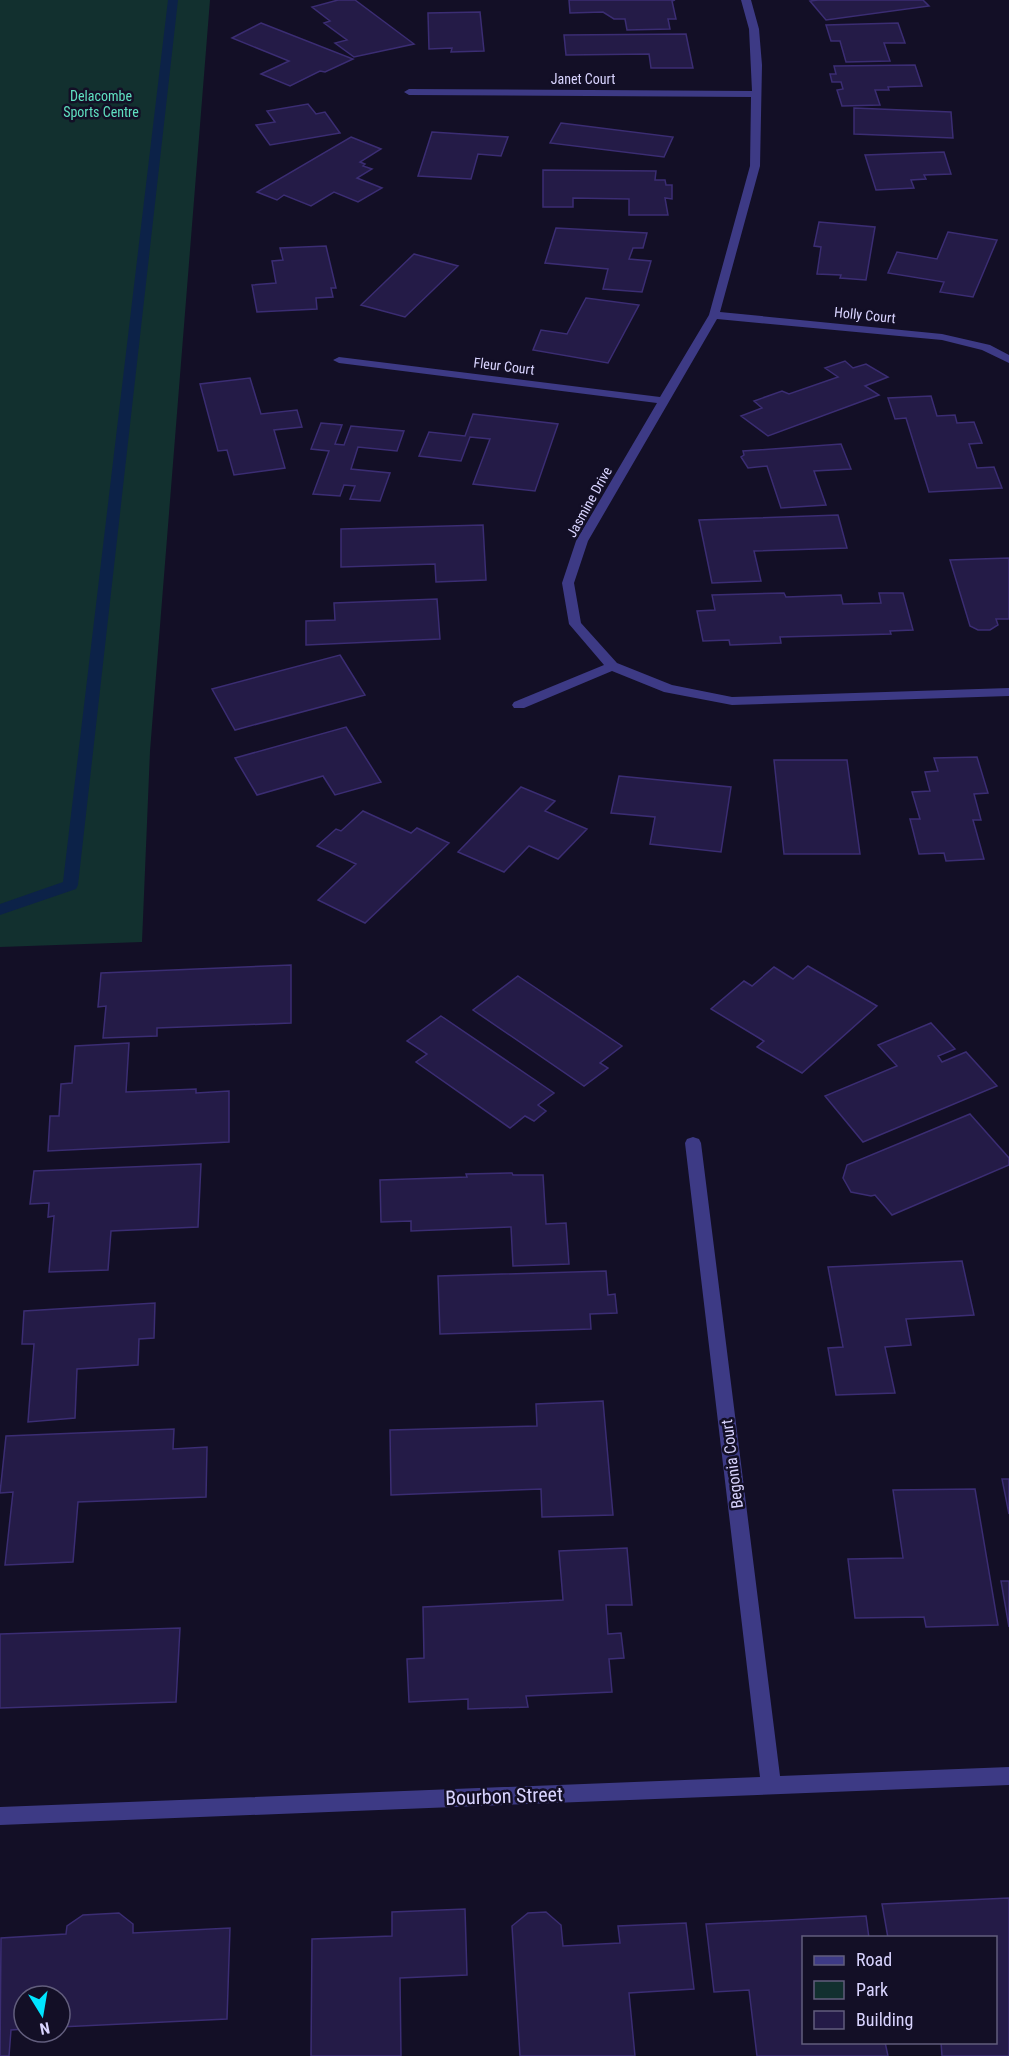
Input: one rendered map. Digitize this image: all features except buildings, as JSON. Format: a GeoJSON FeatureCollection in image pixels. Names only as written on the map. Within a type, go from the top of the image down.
{"type":"FeatureCollection","features":[{"type":"Feature","properties":{"kind":"street","name":"Jasmine Drive"},"geometry":{"type":"LineString","coordinates":[[746,0],[754,29],[757,94],[755,166],[714,315],[582,541],[568,584],[575,624],[612,666],[669,689],[732,701],[1009,692]]}},
{"type":"Feature","properties":{"kind":"street","name":"Janet Court"},"geometry":{"type":"LineString","coordinates":[[409,92],[757,94]]}},
{"type":"Feature","properties":{"kind":"street","name":"Holly Court"},"geometry":{"type":"LineString","coordinates":[[714,315],[942,337],[986,347],[1009,360]]}},
{"type":"Feature","properties":{"kind":"street","name":"Fleur Court"},"geometry":{"type":"LineString","coordinates":[[339,360],[665,401]]}},
{"type":"Feature","properties":{"kind":"street"},"geometry":{"type":"LineString","coordinates":[[519,705],[612,666]]}},
{"type":"Feature","properties":{"kind":"street","name":"Begonia Court"},"geometry":{"type":"LineString","coordinates":[[693,1143],[771,1785]]}},
{"type":"Feature","properties":{"kind":"street","name":"Bourbon Street"},"geometry":{"type":"LineString","coordinates":[[0,1816],[1009,1776]]}},
{"type":"Feature","properties":{"kind":"green space","name":"Delacombe Sports Centre"},"geometry":{"type":"Polygon","coordinates":[[[0,0],[210,0],[150,751],[142,942],[0,947],[0,0]]]}},
{"type":"Feature","properties":{"kind":"waterway"},"geometry":{"type":"LineString","coordinates":[[0,910],[70,885],[173,0]]}}]}
